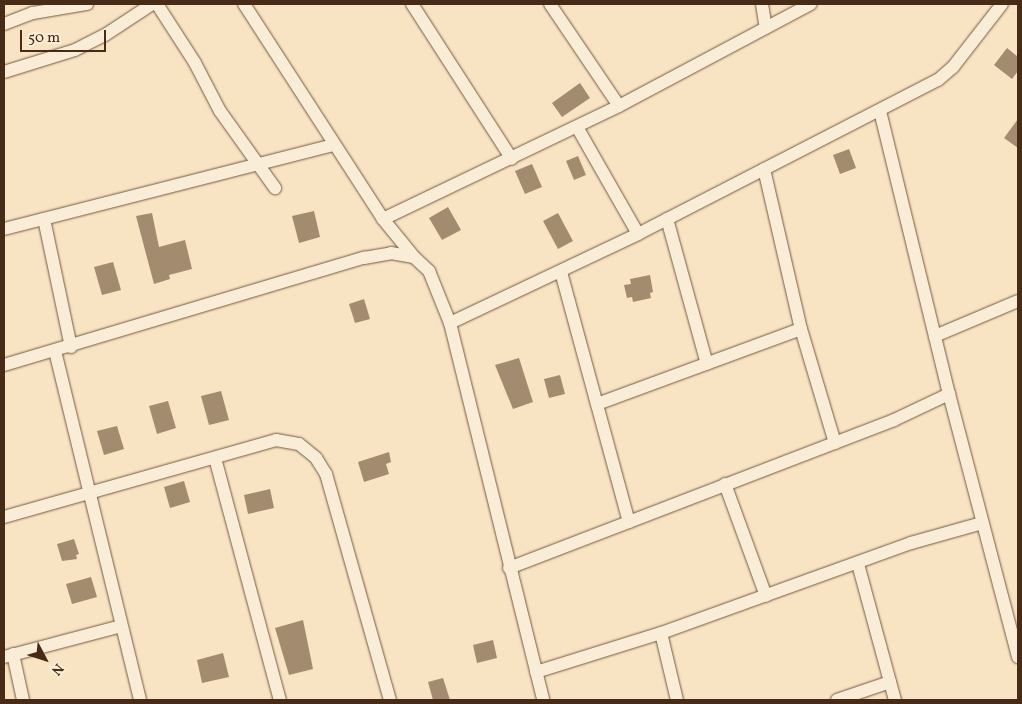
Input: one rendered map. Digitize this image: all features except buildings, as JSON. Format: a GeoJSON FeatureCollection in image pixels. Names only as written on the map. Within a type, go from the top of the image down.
{"type":"FeatureCollection","features":[{"type":"Feature","properties":{"kind":"street"},"geometry":{"type":"LineString","coordinates":[[4,24],[33,13],[87,4]]}},
{"type":"Feature","properties":{"kind":"street"},"geometry":{"type":"LineString","coordinates":[[4,72],[75,50],[105,35],[152,4]]}},
{"type":"Feature","properties":{"kind":"street"},"geometry":{"type":"LineString","coordinates":[[157,4],[196,63],[220,111],[275,188]]}},
{"type":"Feature","properties":{"kind":"street"},"geometry":{"type":"LineString","coordinates":[[244,4],[333,145],[383,219],[428,271],[450,323],[543,700]]}},
{"type":"Feature","properties":{"kind":"street"},"geometry":{"type":"LineString","coordinates":[[412,4],[512,159]]}},
{"type":"Feature","properties":{"kind":"street"},"geometry":{"type":"LineString","coordinates":[[762,4],[766,28]]}},
{"type":"Feature","properties":{"kind":"street"},"geometry":{"type":"LineString","coordinates":[[383,219],[512,159],[619,106],[811,4]]}},
{"type":"Feature","properties":{"kind":"street"},"geometry":{"type":"LineString","coordinates":[[450,323],[638,234],[880,111],[946,73],[1002,4]]}},
{"type":"Feature","properties":{"kind":"street"},"geometry":{"type":"LineString","coordinates":[[557,7],[619,106]]}},
{"type":"Feature","properties":{"kind":"street"},"geometry":{"type":"LineString","coordinates":[[880,111],[949,394],[1018,657]]}},
{"type":"Feature","properties":{"kind":"street"},"geometry":{"type":"LineString","coordinates":[[577,127],[638,234]]}},
{"type":"Feature","properties":{"kind":"street"},"geometry":{"type":"LineString","coordinates":[[4,229],[257,162],[333,145]]}},
{"type":"Feature","properties":{"kind":"street"},"geometry":{"type":"LineString","coordinates":[[764,169],[801,329],[835,443]]}},
{"type":"Feature","properties":{"kind":"street"},"geometry":{"type":"LineString","coordinates":[[44,219],[71,347]]}},
{"type":"Feature","properties":{"kind":"street"},"geometry":{"type":"LineString","coordinates":[[667,219],[707,364]]}},
{"type":"Feature","properties":{"kind":"street"},"geometry":{"type":"LineString","coordinates":[[4,365],[71,347],[364,258],[391,253],[414,256]]}},
{"type":"Feature","properties":{"kind":"street"},"geometry":{"type":"LineString","coordinates":[[561,272],[629,522]]}},
{"type":"Feature","properties":{"kind":"street"},"geometry":{"type":"LineString","coordinates":[[935,336],[1018,301]]}},
{"type":"Feature","properties":{"kind":"street"},"geometry":{"type":"LineString","coordinates":[[597,404],[801,329]]}},
{"type":"Feature","properties":{"kind":"street"},"geometry":{"type":"LineString","coordinates":[[55,351],[91,492],[121,626],[140,700]]}},
{"type":"Feature","properties":{"kind":"street"},"geometry":{"type":"LineString","coordinates":[[509,568],[835,443],[949,394]]}},
{"type":"Feature","properties":{"kind":"street"},"geometry":{"type":"LineString","coordinates":[[4,517],[276,440],[299,444],[316,458],[326,474],[390,700]]}},
{"type":"Feature","properties":{"kind":"street"},"geometry":{"type":"LineString","coordinates":[[215,458],[280,700]]}},
{"type":"Feature","properties":{"kind":"street"},"geometry":{"type":"LineString","coordinates":[[725,484],[766,596]]}},
{"type":"Feature","properties":{"kind":"street"},"geometry":{"type":"LineString","coordinates":[[536,672],[660,633],[858,564],[911,543],[982,523]]}},
{"type":"Feature","properties":{"kind":"street"},"geometry":{"type":"LineString","coordinates":[[858,564],[895,700]]}},
{"type":"Feature","properties":{"kind":"street"},"geometry":{"type":"LineString","coordinates":[[23,700],[8,656],[121,626]]}},
{"type":"Feature","properties":{"kind":"street"},"geometry":{"type":"LineString","coordinates":[[660,633],[677,700]]}},
{"type":"Feature","properties":{"kind":"street"},"geometry":{"type":"LineString","coordinates":[[837,700],[890,682]]}}]}
